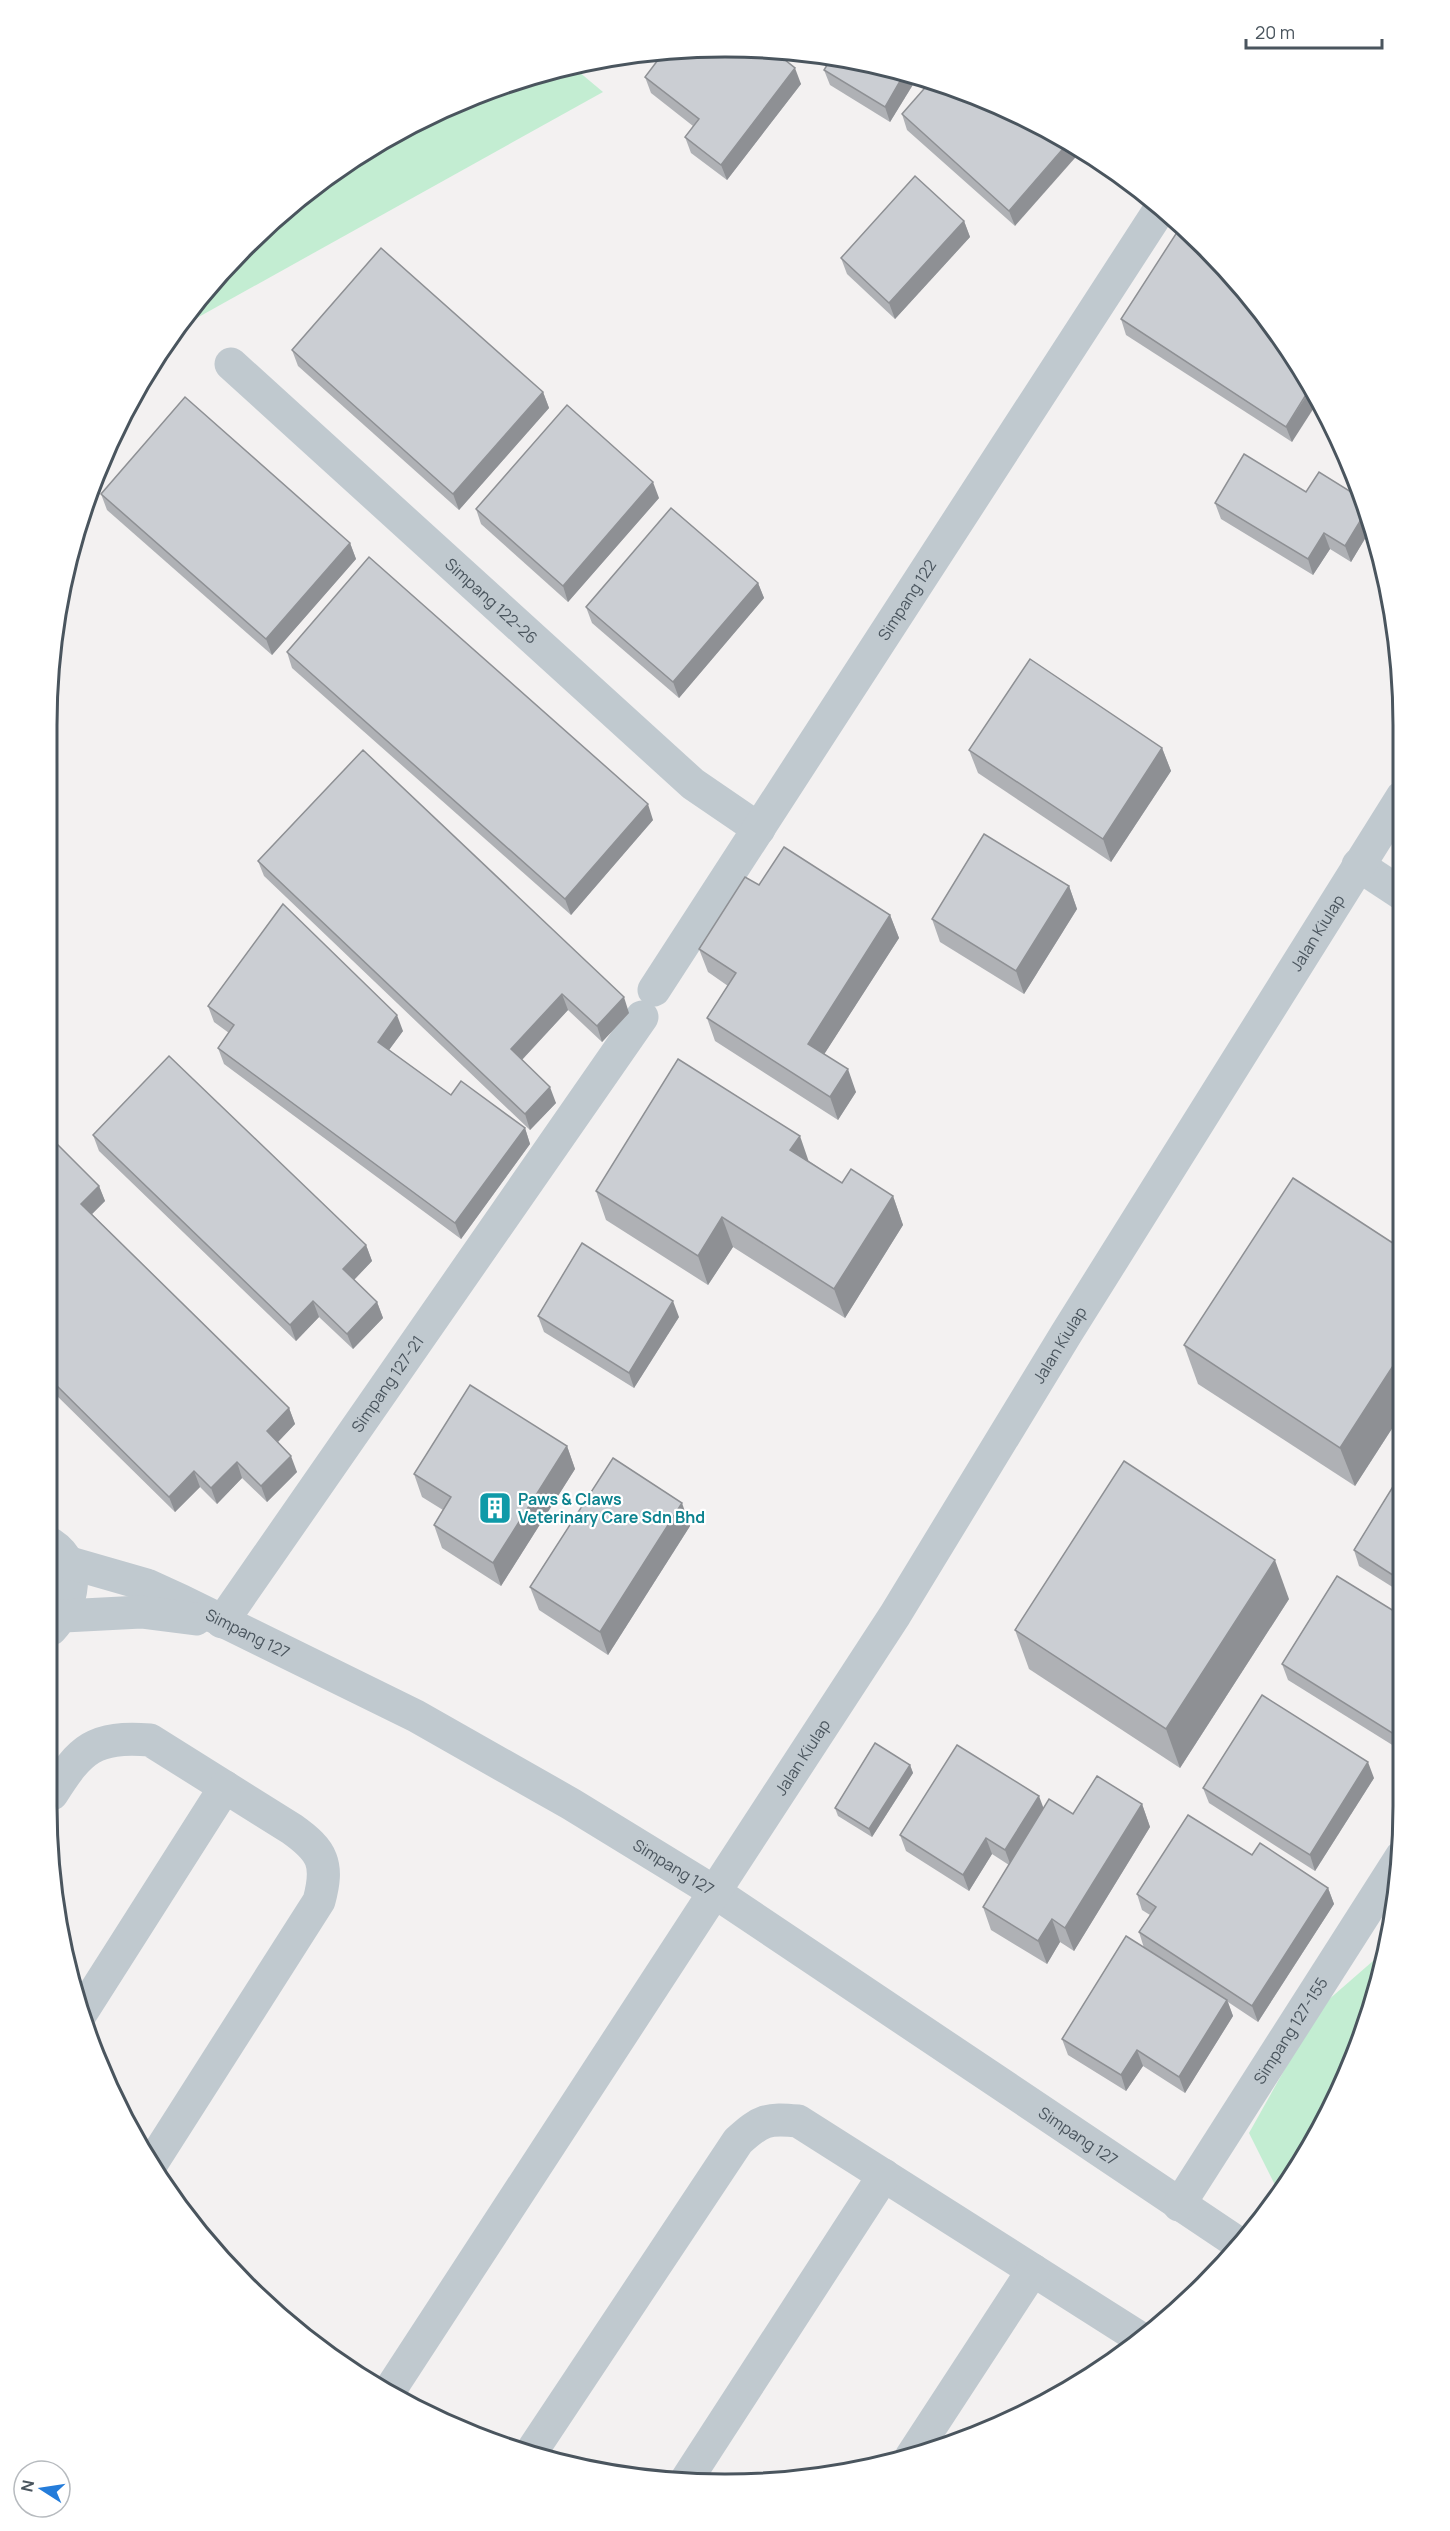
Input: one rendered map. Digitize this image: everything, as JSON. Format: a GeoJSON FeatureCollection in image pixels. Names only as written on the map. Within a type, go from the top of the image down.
{"type":"FeatureCollection","features":[{"type":"Feature","properties":{"kind":"street","name":"Simpang 122"},"geometry":{"type":"LineString","coordinates":[[648,1003],[1156,215]]}},
{"type":"Feature","properties":{"kind":"street","name":"Simpang 122-26"},"geometry":{"type":"LineString","coordinates":[[231,364],[693,784],[759,829]]}},
{"type":"Feature","properties":{"kind":"street","name":"Jalan Kiulap"},"geometry":{"type":"LineString","coordinates":[[393,2386],[895,1615],[1393,811]]}},
{"type":"Feature","properties":{"kind":"street"},"geometry":{"type":"LineString","coordinates":[[1358,865],[1393,888]]}},
{"type":"Feature","properties":{"kind":"street","name":"Simpang 127-21"},"geometry":{"type":"LineString","coordinates":[[222,1622],[648,1003]]}},
{"type":"Feature","properties":{"kind":"street"},"geometry":{"type":"LineString","coordinates":[[58,1622],[71,1599],[72,1580],[59,1553]]}},
{"type":"Feature","properties":{"kind":"street","name":"Simpang 127"},"geometry":{"type":"LineString","coordinates":[[59,1553],[147,1585],[416,1716],[571,1804],[713,1891],[1233,2239]]}},
{"type":"Feature","properties":{"kind":"street"},"geometry":{"type":"LineString","coordinates":[[58,1622],[141,1612],[222,1622]]}},
{"type":"Feature","properties":{"kind":"street"},"geometry":{"type":"LineString","coordinates":[[57,1786],[69,1768],[85,1751],[103,1741],[124,1738],[150,1740],[313,1844],[323,1862],[325,1880],[319,1901],[309,1919],[156,2156]]}},
{"type":"Feature","properties":{"kind":"street"},"geometry":{"type":"LineString","coordinates":[[87,2004],[225,1786]]}},
{"type":"Feature","properties":{"kind":"street","name":"Simpang 127-155"},"geometry":{"type":"LineString","coordinates":[[1179,2205],[1389,1876]]}},
{"type":"Feature","properties":{"kind":"street"},"geometry":{"type":"LineString","coordinates":[[535,2446],[738,2141],[757,2123],[774,2119],[798,2121],[1134,2334]]}},
{"type":"Feature","properties":{"kind":"street"},"geometry":{"type":"LineString","coordinates":[[691,2473],[884,2175]]}},
{"type":"Feature","properties":{"kind":"street"},"geometry":{"type":"LineString","coordinates":[[919,2445],[1033,2270]]}},
{"type":"Feature","properties":{"kind":"green space"},"geometry":{"type":"Polygon","coordinates":[[[581,73],[603,92],[195,319],[253,253],[285,223],[318,195],[391,146],[469,108],[510,92],[552,80],[581,73]]]}},
{"type":"Feature","properties":{"kind":"green space"},"geometry":{"type":"Polygon","coordinates":[[[1374,1960],[1358,2021],[1342,2062],[1304,2140],[1275,2185],[1249,2133],[1319,2008],[1374,1960]]]}},
{"type":"Feature","properties":{"kind":"building"},"geometry":{"type":"Polygon","coordinates":[[[681,58],[769,58],[785,60],[795,68],[721,165],[685,137],[699,119],[645,77],[657,61],[681,58]]]}},
{"type":"Feature","properties":{"kind":"building"},"geometry":{"type":"Polygon","coordinates":[[[827,65],[900,81],[885,107],[824,70],[827,65]]]}},
{"type":"Feature","properties":{"kind":"building"},"geometry":{"type":"Polygon","coordinates":[[[925,88],[981,108],[1063,149],[1009,211],[902,114],[925,88]]]}},
{"type":"Feature","properties":{"kind":"building"},"geometry":{"type":"Polygon","coordinates":[[[915,176],[964,221],[889,303],[841,258],[915,176]]]}},
{"type":"Feature","properties":{"kind":"building"},"geometry":{"type":"Polygon","coordinates":[[[1176,233],[1227,285],[1255,318],[1306,395],[1286,427],[1121,319],[1176,233]]]}},
{"type":"Feature","properties":{"kind":"building"},"geometry":{"type":"Polygon","coordinates":[[[381,248],[543,392],[453,494],[292,350],[381,248]]]}},
{"type":"Feature","properties":{"kind":"building"},"geometry":{"type":"Polygon","coordinates":[[[185,397],[350,543],[266,639],[101,494],[185,397]]]}},
{"type":"Feature","properties":{"kind":"building"},"geometry":{"type":"Polygon","coordinates":[[[567,405],[653,482],[563,586],[476,509],[567,405]]]}},
{"type":"Feature","properties":{"kind":"building"},"geometry":{"type":"Polygon","coordinates":[[[1244,454],[1306,492],[1319,472],[1351,492],[1361,520],[1345,546],[1324,533],[1308,559],[1215,503],[1244,454]]]}},
{"type":"Feature","properties":{"kind":"building"},"geometry":{"type":"Polygon","coordinates":[[[671,508],[758,583],[673,682],[586,607],[671,508]]]}},
{"type":"Feature","properties":{"kind":"building"},"geometry":{"type":"Polygon","coordinates":[[[369,557],[648,804],[565,899],[287,652],[369,557]]]}},
{"type":"Feature","properties":{"kind":"building"},"geometry":{"type":"Polygon","coordinates":[[[1030,659],[1162,748],[1103,839],[969,750],[1030,659]]]}},
{"type":"Feature","properties":{"kind":"building"},"geometry":{"type":"Polygon","coordinates":[[[363,750],[624,997],[597,1026],[562,994],[511,1049],[550,1087],[525,1114],[258,861],[363,750]]]}},
{"type":"Feature","properties":{"kind":"building"},"geometry":{"type":"Polygon","coordinates":[[[984,834],[1069,886],[1016,971],[932,919],[984,834]]]}},
{"type":"Feature","properties":{"kind":"building"},"geometry":{"type":"Polygon","coordinates":[[[784,847],[890,915],[808,1044],[848,1069],[830,1097],[707,1018],[736,973],[699,949],[745,877],[759,885],[784,847]]]}},
{"type":"Feature","properties":{"kind":"building"},"geometry":{"type":"Polygon","coordinates":[[[283,904],[397,1015],[378,1042],[451,1095],[461,1081],[525,1128],[455,1223],[218,1048],[234,1025],[208,1006],[283,904]]]}},
{"type":"Feature","properties":{"kind":"building"},"geometry":{"type":"Polygon","coordinates":[[[169,1056],[366,1245],[343,1269],[377,1302],[347,1334],[313,1301],[290,1325],[93,1135],[169,1056]]]}},
{"type":"Feature","properties":{"kind":"building"},"geometry":{"type":"Polygon","coordinates":[[[678,1059],[800,1136],[790,1150],[842,1183],[851,1169],[893,1196],[834,1289],[722,1217],[698,1256],[596,1191],[678,1059]]]}},
{"type":"Feature","properties":{"kind":"building"},"geometry":{"type":"Polygon","coordinates":[[[57,1144],[99,1186],[81,1204],[289,1408],[267,1431],[291,1456],[261,1486],[237,1462],[211,1488],[194,1471],[169,1497],[57,1386],[57,1144]]]}},
{"type":"Feature","properties":{"kind":"building"},"geometry":{"type":"Polygon","coordinates":[[[1293,1178],[1393,1243],[1393,1366],[1340,1448],[1184,1345],[1293,1178]]]}},
{"type":"Feature","properties":{"kind":"building"},"geometry":{"type":"Polygon","coordinates":[[[582,1243],[673,1301],[629,1373],[538,1316],[582,1243]]]}},
{"type":"Feature","properties":{"kind":"building","name":"Paws & Claws Veterinary Care Sdn Bhd"},"geometry":{"type":"Polygon","coordinates":[[[470,1385],[567,1446],[493,1563],[434,1525],[451,1497],[414,1474],[470,1385]]]}},
{"type":"Feature","properties":{"kind":"building"},"geometry":{"type":"Polygon","coordinates":[[[613,1458],[682,1503],[600,1632],[530,1587],[613,1458]]]}},
{"type":"Feature","properties":{"kind":"building"},"geometry":{"type":"Polygon","coordinates":[[[1124,1461],[1275,1560],[1166,1729],[1015,1630],[1124,1461]]]}},
{"type":"Feature","properties":{"kind":"building"},"geometry":{"type":"Polygon","coordinates":[[[1393,1487],[1393,1575],[1354,1550],[1393,1487]]]}},
{"type":"Feature","properties":{"kind":"building"},"geometry":{"type":"Polygon","coordinates":[[[1337,1576],[1393,1610],[1393,1733],[1282,1664],[1337,1576]]]}},
{"type":"Feature","properties":{"kind":"building"},"geometry":{"type":"Polygon","coordinates":[[[1262,1695],[1368,1762],[1310,1855],[1203,1788],[1262,1695]]]}},
{"type":"Feature","properties":{"kind":"building"},"geometry":{"type":"Polygon","coordinates":[[[875,1743],[910,1765],[869,1829],[835,1808],[875,1743]]]}},
{"type":"Feature","properties":{"kind":"building"},"geometry":{"type":"Polygon","coordinates":[[[957,1745],[1039,1796],[1005,1850],[986,1838],[963,1875],[900,1835],[957,1745]]]}},
{"type":"Feature","properties":{"kind":"building"},"geometry":{"type":"Polygon","coordinates":[[[1097,1776],[1142,1804],[1065,1928],[1052,1919],[1038,1941],[983,1907],[1049,1799],[1073,1814],[1097,1776]]]}},
{"type":"Feature","properties":{"kind":"building"},"geometry":{"type":"Polygon","coordinates":[[[1188,1815],[1252,1855],[1260,1843],[1328,1888],[1252,2006],[1139,1932],[1156,1907],[1137,1894],[1188,1815]]]}},
{"type":"Feature","properties":{"kind":"building"},"geometry":{"type":"Polygon","coordinates":[[[1126,1936],[1227,2000],[1179,2077],[1137,2050],[1121,2075],[1062,2039],[1126,1936]]]}},
{"type":"Feature","properties":{"kind":"place","name":"Paws & Claws Veterinary Care Sdn Bhd"},"geometry":{"type":"Point","coordinates":[495,1508]}}]}
